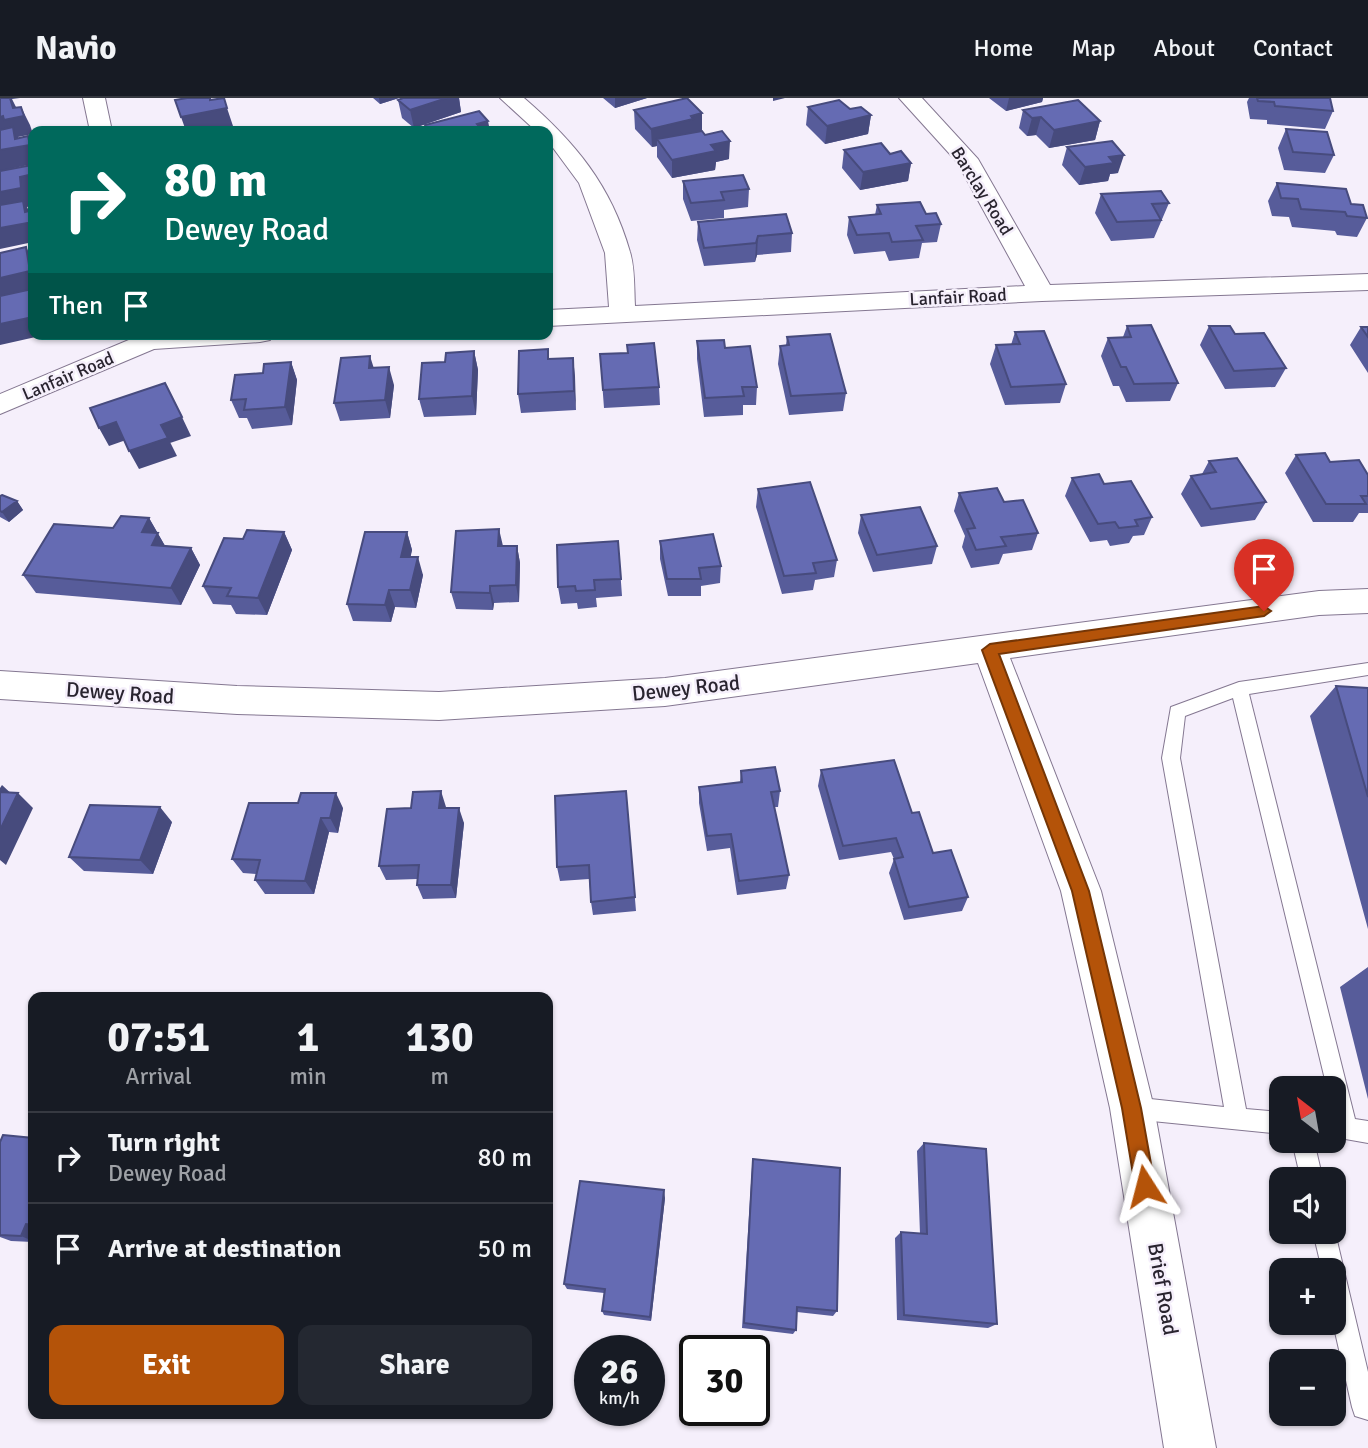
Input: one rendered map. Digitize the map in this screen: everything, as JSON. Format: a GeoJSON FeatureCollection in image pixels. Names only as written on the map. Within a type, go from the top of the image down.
{"type":"FeatureCollection","features":[{"type":"Feature","properties":{"kind":"street"},"geometry":{"type":"LineString","coordinates":[[94,98],[100,126]]}},
{"type":"Feature","properties":{"kind":"street"},"geometry":{"type":"LineString","coordinates":[[511,98],[542,126]]}},
{"type":"Feature","properties":{"kind":"street","name":"Barclay Road"},"geometry":{"type":"LineString","coordinates":[[910,98],[967,159],[1042,293]]}},
{"type":"Feature","properties":{"kind":"street"},"geometry":{"type":"LineString","coordinates":[[553,135],[590,182],[618,253],[623,314]]}},
{"type":"Feature","properties":{"kind":"street","name":"Lanfair Road"},"geometry":{"type":"LineString","coordinates":[[553,318],[1042,293],[1368,282]]}},
{"type":"Feature","properties":{"kind":"street","name":"Lanfair Road"},"geometry":{"type":"LineString","coordinates":[[0,405],[144,340]]}},
{"type":"Feature","properties":{"kind":"street","name":"Dewey Road"},"geometry":{"type":"LineString","coordinates":[[0,685],[237,700],[439,706],[665,692],[990,650],[1319,603],[1368,601]]}},
{"type":"Feature","properties":{"kind":"street","name":"Brief Road"},"geometry":{"type":"LineString","coordinates":[[990,650],[1081,891],[1132,1108],[1190,1448]]}},
{"type":"Feature","properties":{"kind":"lane"},"geometry":{"type":"LineString","coordinates":[[1237,1118],[1171,758],[1177,712],[1239,689],[1368,669]]}},
{"type":"Feature","properties":{"kind":"lane"},"geometry":{"type":"LineString","coordinates":[[1239,689],[1349,1129]]}},
{"type":"Feature","properties":{"kind":"lane"},"geometry":{"type":"LineString","coordinates":[[1132,1108],[1269,1121]]}},
{"type":"Feature","properties":{"kind":"lane"},"geometry":{"type":"LineString","coordinates":[[1346,1329],[1364,1408],[1368,1408]]}},
{"type":"Feature","properties":{"kind":"building"},"geometry":{"type":"Polygon","coordinates":[[[0,98],[10,98],[13,108],[21,107],[24,116],[4,120],[3,116],[0,117],[0,98]]]}},
{"type":"Feature","properties":{"kind":"building"},"geometry":{"type":"Polygon","coordinates":[[[224,98],[227,108],[181,117],[175,100],[224,98]]]}},
{"type":"Feature","properties":{"kind":"building"},"geometry":{"type":"Polygon","coordinates":[[[447,98],[410,110],[398,100],[447,98]]]}},
{"type":"Feature","properties":{"kind":"building"},"geometry":{"type":"Polygon","coordinates":[[[687,98],[702,113],[691,116],[693,119],[651,129],[634,110],[687,98]]]}},
{"type":"Feature","properties":{"kind":"building"},"geometry":{"type":"Polygon","coordinates":[[[1257,98],[1330,98],[1333,111],[1275,106],[1274,102],[1258,101],[1257,98]]]}},
{"type":"Feature","properties":{"kind":"building"},"geometry":{"type":"Polygon","coordinates":[[[839,100],[850,109],[861,107],[871,115],[827,126],[808,107],[839,100]]]}},
{"type":"Feature","properties":{"kind":"building"},"geometry":{"type":"Polygon","coordinates":[[[1078,100],[1100,121],[1054,130],[1041,117],[1032,118],[1023,110],[1078,100]]]}},
{"type":"Feature","properties":{"kind":"building"},"geometry":{"type":"Polygon","coordinates":[[[479,111],[488,121],[477,124],[479,126],[425,125],[479,111]]]}},
{"type":"Feature","properties":{"kind":"building"},"geometry":{"type":"Polygon","coordinates":[[[13,127],[15,139],[28,136],[28,145],[0,150],[0,130],[13,127]]]}},
{"type":"Feature","properties":{"kind":"building"},"geometry":{"type":"Polygon","coordinates":[[[1286,129],[1327,132],[1334,155],[1293,152],[1286,129]]]}},
{"type":"Feature","properties":{"kind":"building"},"geometry":{"type":"Polygon","coordinates":[[[702,131],[705,135],[722,131],[730,141],[711,145],[716,151],[672,160],[657,139],[702,131]]]}},
{"type":"Feature","properties":{"kind":"building"},"geometry":{"type":"Polygon","coordinates":[[[1112,141],[1124,155],[1109,157],[1114,163],[1085,167],[1067,147],[1112,141]]]}},
{"type":"Feature","properties":{"kind":"building"},"geometry":{"type":"Polygon","coordinates":[[[881,143],[890,154],[901,151],[911,163],[863,172],[844,150],[881,143]]]}},
{"type":"Feature","properties":{"kind":"building"},"geometry":{"type":"Polygon","coordinates":[[[28,166],[28,175],[20,177],[21,188],[0,192],[0,171],[28,166]]]}},
{"type":"Feature","properties":{"kind":"building"},"geometry":{"type":"Polygon","coordinates":[[[743,175],[749,189],[721,192],[724,200],[691,203],[683,181],[743,175]]]}},
{"type":"Feature","properties":{"kind":"building"},"geometry":{"type":"Polygon","coordinates":[[[1277,183],[1346,189],[1351,204],[1363,205],[1367,218],[1347,216],[1345,212],[1301,209],[1298,199],[1281,198],[1277,183]]]}},
{"type":"Feature","properties":{"kind":"building"},"geometry":{"type":"Polygon","coordinates":[[[1161,191],[1169,203],[1152,204],[1161,220],[1117,222],[1101,194],[1161,191]]]}},
{"type":"Feature","properties":{"kind":"building"},"geometry":{"type":"Polygon","coordinates":[[[23,201],[25,212],[28,211],[28,223],[0,228],[0,205],[23,201]]]}},
{"type":"Feature","properties":{"kind":"building"},"geometry":{"type":"Polygon","coordinates":[[[920,202],[926,214],[936,213],[941,224],[916,226],[923,240],[892,242],[889,233],[857,235],[849,217],[881,214],[877,205],[920,202]]]}},
{"type":"Feature","properties":{"kind":"building"},"geometry":{"type":"Polygon","coordinates":[[[786,214],[792,233],[758,236],[756,243],[704,248],[698,222],[786,214]]]}},
{"type":"Feature","properties":{"kind":"building"},"geometry":{"type":"Polygon","coordinates":[[[26,247],[28,271],[0,278],[0,253],[26,247]]]}},
{"type":"Feature","properties":{"kind":"building"},"geometry":{"type":"Polygon","coordinates":[[[28,290],[28,318],[0,324],[0,296],[28,290]]]}},
{"type":"Feature","properties":{"kind":"building"},"geometry":{"type":"Polygon","coordinates":[[[1151,325],[1178,383],[1134,384],[1126,367],[1121,367],[1108,338],[1131,337],[1127,326],[1151,325]]]}},
{"type":"Feature","properties":{"kind":"building"},"geometry":{"type":"Polygon","coordinates":[[[1209,326],[1230,326],[1235,334],[1264,333],[1286,368],[1234,371],[1209,326]]]}},
{"type":"Feature","properties":{"kind":"building"},"geometry":{"type":"Polygon","coordinates":[[[1361,327],[1368,327],[1368,337],[1361,327]]]}},
{"type":"Feature","properties":{"kind":"building"},"geometry":{"type":"Polygon","coordinates":[[[1044,331],[1066,384],[1011,387],[996,345],[1020,344],[1015,332],[1044,331]]]}},
{"type":"Feature","properties":{"kind":"building"},"geometry":{"type":"Polygon","coordinates":[[[830,334],[846,393],[791,396],[780,346],[789,345],[787,337],[830,334]]]}},
{"type":"Feature","properties":{"kind":"building"},"geometry":{"type":"Polygon","coordinates":[[[724,340],[725,348],[750,346],[757,387],[742,387],[744,396],[705,398],[697,341],[724,340]]]}},
{"type":"Feature","properties":{"kind":"building"},"geometry":{"type":"Polygon","coordinates":[[[654,343],[659,387],[603,390],[600,354],[628,353],[627,345],[654,343]]]}},
{"type":"Feature","properties":{"kind":"building"},"geometry":{"type":"Polygon","coordinates":[[[548,349],[548,359],[573,358],[574,391],[518,394],[519,351],[548,349]]]}},
{"type":"Feature","properties":{"kind":"building"},"geometry":{"type":"Polygon","coordinates":[[[474,351],[472,396],[419,399],[422,363],[445,362],[446,353],[474,351]]]}},
{"type":"Feature","properties":{"kind":"building"},"geometry":{"type":"Polygon","coordinates":[[[370,356],[369,368],[389,367],[385,400],[334,403],[341,358],[370,356]]]}},
{"type":"Feature","properties":{"kind":"building"},"geometry":{"type":"Polygon","coordinates":[[[291,362],[285,407],[244,410],[246,399],[231,400],[235,375],[263,373],[264,364],[291,362]]]}},
{"type":"Feature","properties":{"kind":"building"},"geometry":{"type":"Polygon","coordinates":[[[165,383],[182,417],[161,425],[168,438],[129,451],[116,422],[99,428],[90,408],[165,383]]]}},
{"type":"Feature","properties":{"kind":"building"},"geometry":{"type":"Polygon","coordinates":[[[1325,453],[1330,462],[1359,460],[1368,475],[1368,496],[1361,496],[1366,504],[1326,504],[1296,455],[1325,453]]]}},
{"type":"Feature","properties":{"kind":"building"},"geometry":{"type":"Polygon","coordinates":[[[1237,458],[1266,502],[1211,509],[1191,476],[1216,472],[1209,461],[1237,458]]]}},
{"type":"Feature","properties":{"kind":"building"},"geometry":{"type":"Polygon","coordinates":[[[1099,474],[1104,484],[1131,481],[1152,517],[1135,520],[1138,526],[1119,528],[1115,522],[1098,524],[1072,478],[1099,474]]]}},
{"type":"Feature","properties":{"kind":"building"},"geometry":{"type":"Polygon","coordinates":[[[810,482],[837,560],[813,563],[816,573],[784,576],[758,489],[810,482]]]}},
{"type":"Feature","properties":{"kind":"building"},"geometry":{"type":"Polygon","coordinates":[[[997,488],[1004,502],[1023,500],[1038,533],[1001,537],[1006,546],[976,550],[967,529],[975,528],[959,493],[997,488]]]}},
{"type":"Feature","properties":{"kind":"building"},"geometry":{"type":"Polygon","coordinates":[[[0,496],[17,501],[2,512],[0,496]]]}},
{"type":"Feature","properties":{"kind":"building"},"geometry":{"type":"Polygon","coordinates":[[[920,507],[937,546],[877,555],[861,515],[920,507]]]}},
{"type":"Feature","properties":{"kind":"building"},"geometry":{"type":"Polygon","coordinates":[[[121,516],[149,518],[142,532],[158,533],[152,545],[191,548],[171,588],[23,575],[54,524],[113,528],[121,516]]]}},
{"type":"Feature","properties":{"kind":"building"},"geometry":{"type":"Polygon","coordinates":[[[499,529],[498,546],[517,546],[516,585],[490,586],[490,593],[451,592],[456,531],[499,529]]]}},
{"type":"Feature","properties":{"kind":"building"},"geometry":{"type":"Polygon","coordinates":[[[247,530],[284,532],[258,598],[227,596],[231,588],[203,586],[224,538],[243,539],[247,530]]]}},
{"type":"Feature","properties":{"kind":"building"},"geometry":{"type":"Polygon","coordinates":[[[365,532],[407,532],[401,557],[418,557],[410,590],[389,590],[385,605],[347,604],[365,532]]]}},
{"type":"Feature","properties":{"kind":"building"},"geometry":{"type":"Polygon","coordinates":[[[713,534],[721,566],[699,568],[701,579],[667,579],[660,541],[713,534]]]}},
{"type":"Feature","properties":{"kind":"building"},"geometry":{"type":"Polygon","coordinates":[[[618,541],[621,579],[594,580],[595,590],[576,591],[575,586],[558,587],[557,545],[618,541]]]}},
{"type":"Feature","properties":{"kind":"building"},"geometry":{"type":"Polygon","coordinates":[[[1336,686],[1368,688],[1368,797],[1336,686]]]}},
{"type":"Feature","properties":{"kind":"building"},"geometry":{"type":"Polygon","coordinates":[[[894,760],[912,813],[919,812],[933,853],[951,850],[968,897],[909,907],[894,859],[903,857],[896,838],[843,846],[821,770],[894,760]]]}},
{"type":"Feature","properties":{"kind":"building"},"geometry":{"type":"Polygon","coordinates":[[[775,767],[780,791],[771,792],[789,875],[739,881],[731,834],[707,836],[699,787],[742,782],[741,771],[775,767]]]}},
{"type":"Feature","properties":{"kind":"building"},"geometry":{"type":"Polygon","coordinates":[[[441,791],[439,808],[459,808],[451,885],[417,885],[419,865],[379,866],[387,809],[411,808],[413,792],[441,791]]]}},
{"type":"Feature","properties":{"kind":"building"},"geometry":{"type":"Polygon","coordinates":[[[626,791],[635,897],[591,902],[589,865],[557,867],[555,796],[626,791]]]}},
{"type":"Feature","properties":{"kind":"building"},"geometry":{"type":"Polygon","coordinates":[[[0,792],[18,793],[0,830],[0,792]]]}},
{"type":"Feature","properties":{"kind":"building"},"geometry":{"type":"Polygon","coordinates":[[[301,793],[336,793],[330,818],[321,818],[305,881],[255,880],[260,860],[232,859],[249,803],[298,803],[301,793]]]}},
{"type":"Feature","properties":{"kind":"building"},"geometry":{"type":"Polygon","coordinates":[[[90,805],[160,807],[140,860],[69,857],[90,805]]]}},
{"type":"Feature","properties":{"kind":"building"},"geometry":{"type":"Polygon","coordinates":[[[3,1135],[28,1138],[28,1224],[21,1236],[0,1235],[0,1142],[3,1135]]]}},
{"type":"Feature","properties":{"kind":"building"},"geometry":{"type":"Polygon","coordinates":[[[924,1143],[986,1149],[997,1324],[904,1315],[901,1232],[927,1234],[924,1143]]]}},
{"type":"Feature","properties":{"kind":"building"},"geometry":{"type":"Polygon","coordinates":[[[753,1159],[840,1168],[837,1311],[797,1307],[796,1330],[744,1323],[753,1159]]]}},
{"type":"Feature","properties":{"kind":"building"},"geometry":{"type":"Polygon","coordinates":[[[580,1181],[664,1190],[650,1317],[602,1311],[605,1289],[564,1284],[580,1181]]]}},
{"type":"Feature","properties":{"kind":"route"},"geometry":{"type":"LineString","coordinates":[[1145,1186],[1132,1108],[1081,891],[990,650],[1264,611]]}}]}
